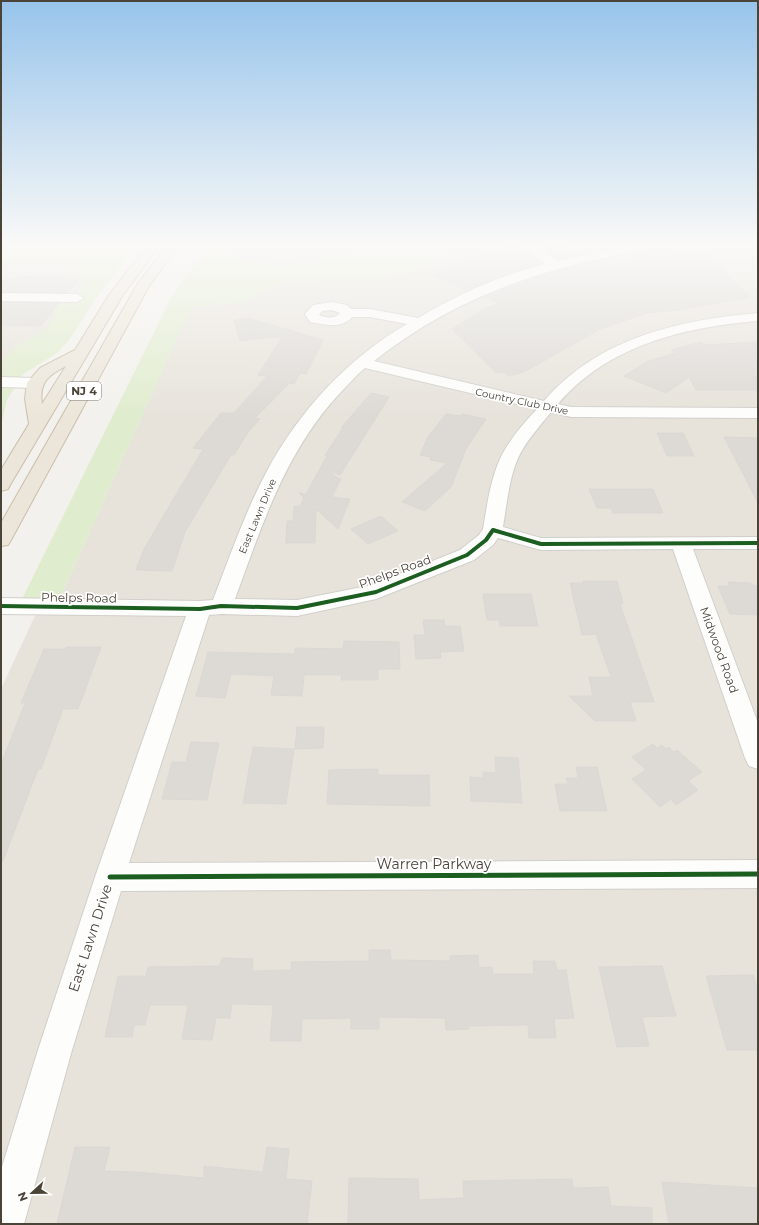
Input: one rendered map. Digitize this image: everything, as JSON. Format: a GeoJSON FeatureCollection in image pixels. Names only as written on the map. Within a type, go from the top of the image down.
{"type":"FeatureCollection","features":[{"type":"Feature","properties":{"kind":"highway","name":"NJ 4"},"geometry":{"type":"LineString","coordinates":[[1,486],[112,302]]}},
{"type":"Feature","properties":{"kind":"highway","name":"NJ 4"},"geometry":{"type":"LineString","coordinates":[[1,540],[133,302]]}},
{"type":"Feature","properties":{"kind":"highway"},"geometry":{"type":"LineString","coordinates":[[38,425],[33,393],[35,383],[48,370],[81,353]]}},
{"type":"Feature","properties":{"kind":"highway"},"geometry":{"type":"LineString","coordinates":[[1,468],[18,458]]}},
{"type":"Feature","properties":{"kind":"street","name":"East Lawn Drive"},"geometry":{"type":"LineString","coordinates":[[4,1224],[55,1050],[110,877],[211,608],[265,493],[286,452],[326,398],[362,363],[383,346],[418,322],[458,302]]}},
{"type":"Feature","properties":{"kind":"street"},"geometry":{"type":"LineString","coordinates":[[348,313],[370,313],[418,322]]}},
{"type":"Feature","properties":{"kind":"street"},"geometry":{"type":"LineString","coordinates":[[758,317],[712,322],[655,334],[630,343],[593,364],[546,407],[518,440],[500,484],[493,530],[541,544],[681,542],[758,543]]}},
{"type":"Feature","properties":{"kind":"street","name":"Country Club Drive"},"geometry":{"type":"LineString","coordinates":[[362,363],[571,412],[758,413]]}},
{"type":"Feature","properties":{"kind":"street"},"geometry":{"type":"LineString","coordinates":[[1,382],[35,383]]}},
{"type":"Feature","properties":{"kind":"street","name":"Phelps Road"},"geometry":{"type":"LineString","coordinates":[[1,606],[297,608],[376,592],[467,555],[486,540],[493,530]]}},
{"type":"Feature","properties":{"kind":"street","name":"Midwood Road"},"geometry":{"type":"LineString","coordinates":[[681,542],[757,753]]}},
{"type":"Feature","properties":{"kind":"street","name":"Warren Parkway"},"geometry":{"type":"LineString","coordinates":[[110,877],[758,874]]}},
{"type":"Feature","properties":{"kind":"shaded area"},"geometry":{"type":"Polygon","coordinates":[[[1,302],[73,302],[43,332],[18,346],[1,361],[1,302]]]}},
{"type":"Feature","properties":{"kind":"shaded area"},"geometry":{"type":"Polygon","coordinates":[[[241,302],[758,302],[758,1224],[1,1224],[1,689],[39,607],[56,607],[191,307],[241,302]]]}},
{"type":"Feature","properties":{"kind":"green space"},"geometry":{"type":"Polygon","coordinates":[[[66,302],[94,302],[69,340],[57,353],[22,375],[7,400],[1,425],[1,361],[18,346],[46,329],[53,318],[55,310],[61,304],[66,302]]]}},
{"type":"Feature","properties":{"kind":"green space"},"geometry":{"type":"Polygon","coordinates":[[[169,302],[241,302],[191,307],[56,607],[18,607],[169,302]]]}},
{"type":"Feature","properties":{"kind":"building"},"geometry":{"type":"Polygon","coordinates":[[[1,302],[59,303],[41,326],[1,325],[1,302]]]}},
{"type":"Feature","properties":{"kind":"building"},"geometry":{"type":"Polygon","coordinates":[[[498,302],[722,302],[678,310],[647,313],[600,329],[524,372],[508,376],[504,372],[496,373],[452,329],[484,309],[500,303],[498,302]]]}},
{"type":"Feature","properties":{"kind":"building"},"geometry":{"type":"Polygon","coordinates":[[[248,318],[323,340],[306,374],[300,373],[294,384],[290,383],[255,418],[260,419],[248,432],[234,455],[231,455],[185,532],[172,571],[136,570],[144,549],[203,449],[193,448],[221,413],[234,413],[267,376],[258,375],[283,336],[240,341],[234,320],[248,318]]]}},
{"type":"Feature","properties":{"kind":"building"},"geometry":{"type":"Polygon","coordinates":[[[700,342],[705,345],[758,342],[758,390],[696,390],[689,377],[666,393],[624,376],[648,361],[676,353],[671,350],[700,342]]]}},
{"type":"Feature","properties":{"kind":"building"},"geometry":{"type":"Polygon","coordinates":[[[371,393],[389,397],[340,475],[328,470],[341,479],[332,497],[350,499],[338,529],[316,509],[315,543],[286,543],[287,521],[293,521],[294,506],[300,506],[304,498],[299,493],[306,494],[327,456],[325,455],[343,428],[341,428],[371,393]]]}},
{"type":"Feature","properties":{"kind":"building"},"geometry":{"type":"Polygon","coordinates":[[[446,414],[460,416],[462,414],[486,419],[466,449],[451,487],[425,511],[402,502],[447,463],[430,460],[431,457],[420,455],[428,437],[446,414]]]}},
{"type":"Feature","properties":{"kind":"building"},"geometry":{"type":"Polygon","coordinates":[[[657,433],[683,433],[694,456],[667,456],[657,433]]]}},
{"type":"Feature","properties":{"kind":"building"},"geometry":{"type":"Polygon","coordinates":[[[724,437],[758,438],[758,503],[735,458],[724,437]]]}},
{"type":"Feature","properties":{"kind":"building"},"geometry":{"type":"Polygon","coordinates":[[[589,489],[653,489],[663,513],[613,513],[611,508],[597,508],[589,489]]]}},
{"type":"Feature","properties":{"kind":"building"},"geometry":{"type":"Polygon","coordinates":[[[381,516],[398,531],[368,544],[351,529],[381,516]]]}},
{"type":"Feature","properties":{"kind":"building"},"geometry":{"type":"Polygon","coordinates":[[[583,581],[617,581],[623,604],[620,604],[654,702],[630,702],[636,721],[595,721],[569,696],[593,696],[589,677],[611,677],[596,634],[582,635],[570,583],[584,583],[583,581]]]}},
{"type":"Feature","properties":{"kind":"building"},"geometry":{"type":"Polygon","coordinates":[[[728,582],[751,583],[752,585],[758,586],[758,615],[730,614],[718,586],[729,586],[728,582]]]}},
{"type":"Feature","properties":{"kind":"building"},"geometry":{"type":"Polygon","coordinates":[[[483,594],[531,594],[538,626],[500,626],[499,620],[487,620],[483,594]]]}},
{"type":"Feature","properties":{"kind":"building"},"geometry":{"type":"Polygon","coordinates":[[[423,620],[444,620],[445,626],[460,626],[464,651],[440,652],[441,658],[416,659],[414,635],[425,635],[423,620]]]}},
{"type":"Feature","properties":{"kind":"building"},"geometry":{"type":"Polygon","coordinates":[[[344,641],[399,642],[400,669],[378,669],[378,680],[341,680],[342,675],[304,675],[302,696],[271,695],[274,676],[231,674],[225,698],[196,696],[208,652],[295,654],[295,648],[343,649],[344,641]]]}},
{"type":"Feature","properties":{"kind":"building"},"geometry":{"type":"Polygon","coordinates":[[[66,647],[101,647],[78,709],[63,709],[41,769],[38,769],[3,861],[1,861],[1,764],[25,703],[21,703],[44,649],[65,649],[66,647]]]}},
{"type":"Feature","properties":{"kind":"building"},"geometry":{"type":"Polygon","coordinates":[[[297,727],[324,727],[323,748],[295,749],[297,727]]]}},
{"type":"Feature","properties":{"kind":"building"},"geometry":{"type":"Polygon","coordinates":[[[191,742],[219,743],[207,800],[162,799],[172,762],[186,762],[191,742]]]}},
{"type":"Feature","properties":{"kind":"building"},"geometry":{"type":"Polygon","coordinates":[[[653,744],[657,748],[662,745],[666,749],[669,747],[674,752],[677,750],[702,772],[688,781],[698,790],[676,805],[671,799],[660,807],[632,779],[646,770],[632,757],[653,744]]]}},
{"type":"Feature","properties":{"kind":"building"},"geometry":{"type":"Polygon","coordinates":[[[253,747],[294,749],[286,804],[243,803],[253,747]]]}},
{"type":"Feature","properties":{"kind":"building"},"geometry":{"type":"Polygon","coordinates":[[[495,757],[518,758],[522,803],[471,801],[470,777],[483,778],[483,772],[496,773],[495,757]]]}},
{"type":"Feature","properties":{"kind":"building"},"geometry":{"type":"Polygon","coordinates":[[[576,767],[597,767],[607,811],[560,811],[555,784],[568,784],[566,778],[578,778],[576,767]]]}},
{"type":"Feature","properties":{"kind":"building"},"geometry":{"type":"Polygon","coordinates":[[[378,769],[378,775],[429,775],[430,806],[327,804],[329,770],[378,769]]]}},
{"type":"Feature","properties":{"kind":"building"},"geometry":{"type":"Polygon","coordinates":[[[369,950],[390,950],[391,960],[450,961],[450,956],[478,955],[479,968],[492,967],[493,974],[534,974],[533,961],[555,961],[557,970],[566,970],[574,1018],[554,1019],[556,1038],[529,1038],[528,1025],[469,1026],[469,1029],[446,1030],[445,1018],[379,1017],[379,1029],[351,1029],[351,1018],[302,1019],[301,1041],[270,1041],[273,1005],[232,1004],[230,1018],[216,1018],[212,1040],[182,1039],[188,1005],[150,1005],[145,1025],[134,1025],[132,1037],[105,1037],[118,976],[146,976],[148,967],[220,966],[222,958],[253,959],[252,971],[291,970],[291,962],[369,961],[369,950]]]}},
{"type":"Feature","properties":{"kind":"building"},"geometry":{"type":"Polygon","coordinates":[[[662,966],[676,1016],[642,1017],[649,1046],[617,1047],[599,967],[662,966]]]}},
{"type":"Feature","properties":{"kind":"building"},"geometry":{"type":"Polygon","coordinates":[[[753,975],[758,990],[758,1050],[727,1050],[706,976],[753,975]]]}},
{"type":"Feature","properties":{"kind":"building"},"geometry":{"type":"Polygon","coordinates":[[[75,1147],[110,1147],[104,1171],[136,1172],[204,1178],[204,1166],[263,1172],[267,1147],[289,1149],[286,1179],[312,1181],[307,1224],[57,1224],[75,1147]]]}},
{"type":"Feature","properties":{"kind":"building"},"geometry":{"type":"Polygon","coordinates":[[[349,1178],[418,1179],[419,1200],[464,1198],[463,1181],[572,1179],[573,1188],[608,1187],[611,1206],[652,1208],[652,1224],[348,1224],[349,1178]]]}},
{"type":"Feature","properties":{"kind":"building"},"geometry":{"type":"Polygon","coordinates":[[[662,1182],[758,1188],[758,1224],[669,1224],[662,1182]]]}},
{"type":"Feature","properties":{"kind":"cycle path"},"geometry":{"type":"LineString","coordinates":[[1,606],[200,609],[221,606],[297,608],[376,592],[467,555],[486,540],[493,530],[541,544],[681,542],[758,543]]}},
{"type":"Feature","properties":{"kind":"cycle path"},"geometry":{"type":"LineString","coordinates":[[110,877],[758,874]]}}]}
